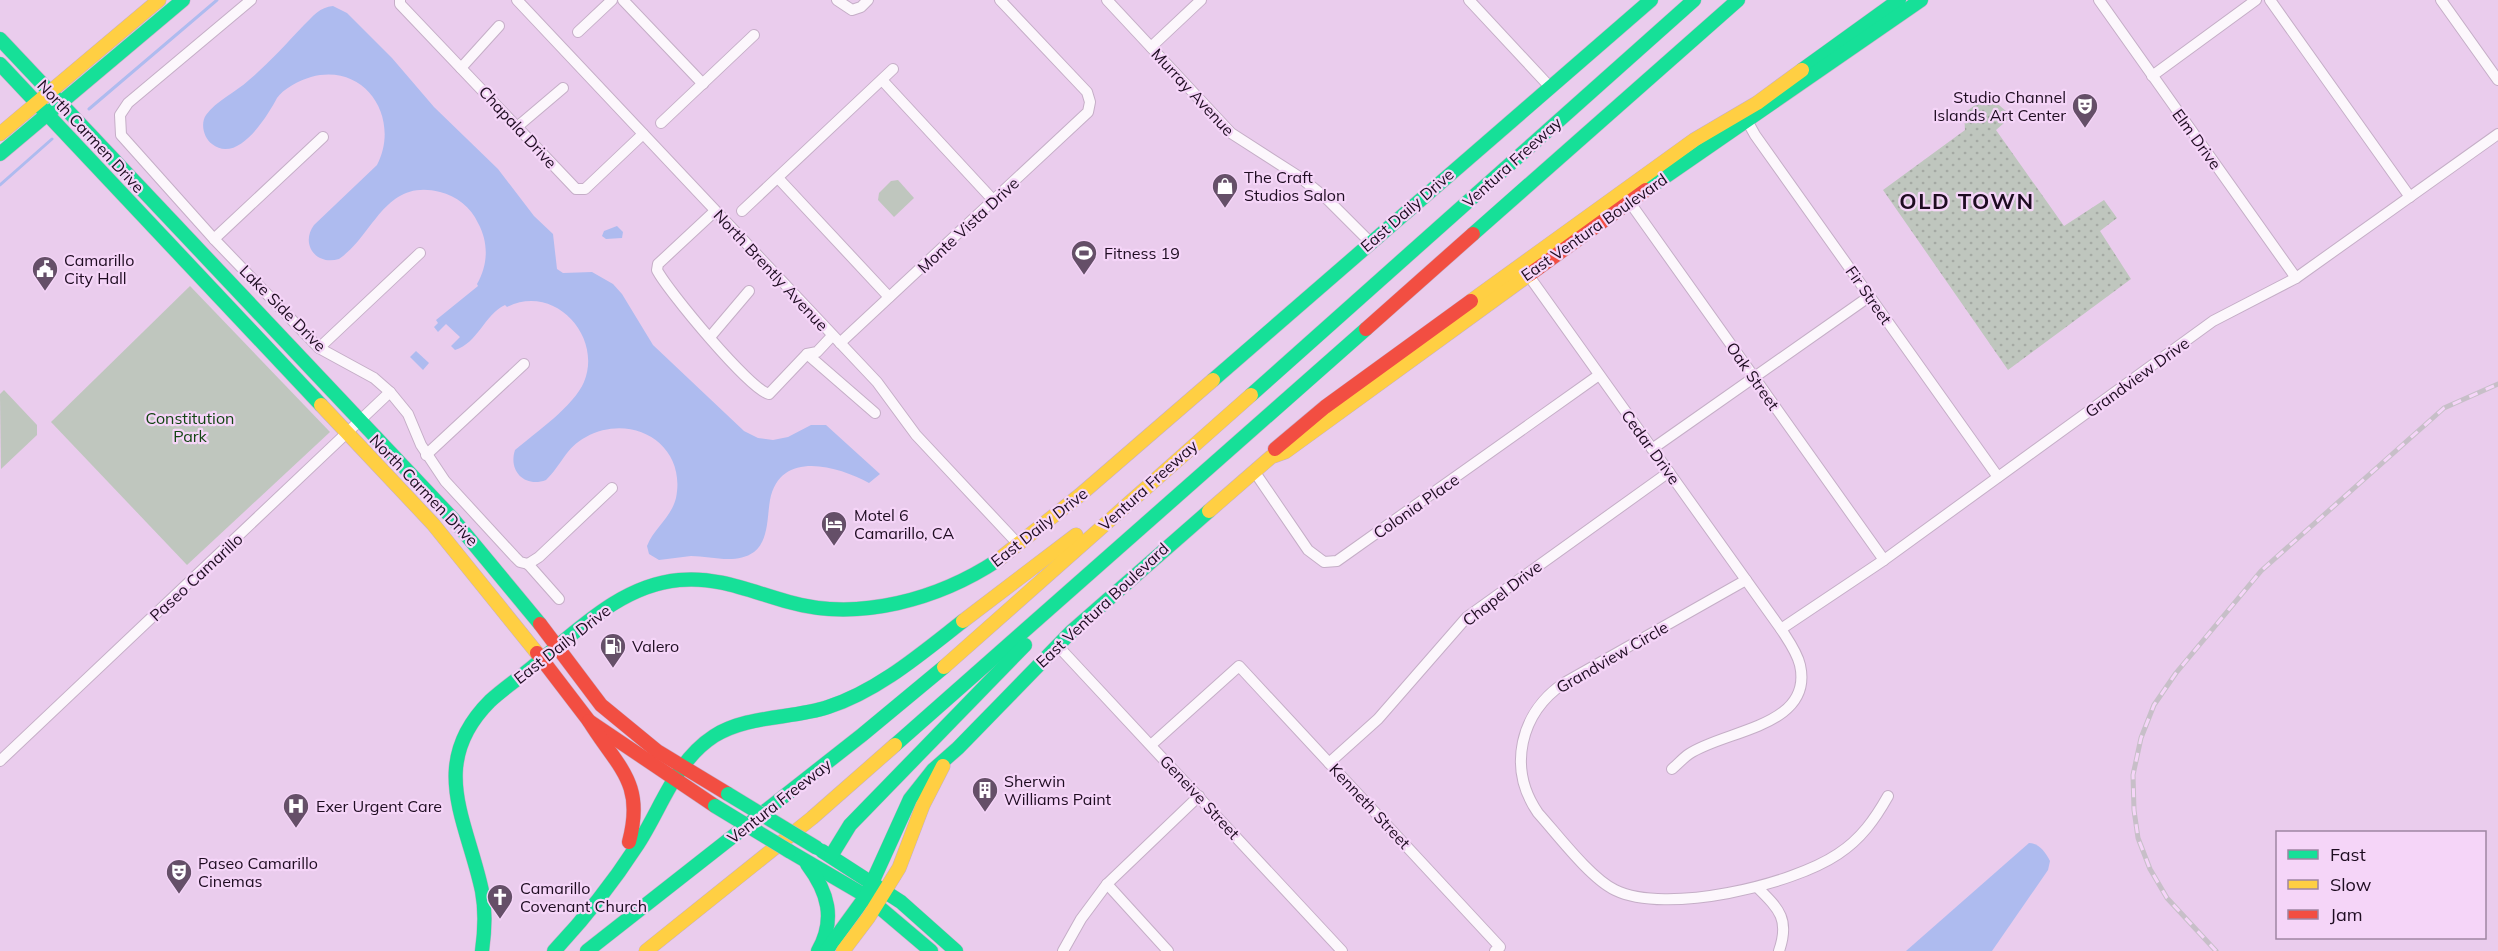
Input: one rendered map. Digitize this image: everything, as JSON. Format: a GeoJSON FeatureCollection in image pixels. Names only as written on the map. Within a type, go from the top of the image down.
{"type":"FeatureCollection","features":[{"type":"Feature","properties":{"kind":"main road"},"geometry":{"type":"LineString","coordinates":[[0,134],[159,0]]}},
{"type":"Feature","properties":{"kind":"main road"},"geometry":{"type":"LineString","coordinates":[[0,154],[183,0]]}},
{"type":"Feature","properties":{"kind":"main road","name":"East Daily Drive"},"geometry":{"type":"LineString","coordinates":[[482,951],[485,940],[485,907],[455,803],[456,759],[465,733],[478,713],[556,647],[617,600],[663,582],[705,579],[797,604],[860,608],[892,605],[947,587],[979,573],[1019,545],[1112,469],[1370,242],[1651,0]]}},
{"type":"Feature","properties":{"kind":"main road","name":"Ventura Freeway"},"geometry":{"type":"LineString","coordinates":[[587,951],[862,735],[964,650],[1694,0]]}},
{"type":"Feature","properties":{"kind":"main road","name":"Ventura Freeway"},"geometry":{"type":"LineString","coordinates":[[646,951],[812,818],[1738,0]]}},
{"type":"Feature","properties":{"kind":"main road","name":"East Ventura Boulevard"},"geometry":{"type":"LineString","coordinates":[[1744,117],[1899,0]]}},
{"type":"Feature","properties":{"kind":"main road","name":"East Ventura Boulevard"},"geometry":{"type":"LineString","coordinates":[[843,951],[872,894],[910,799],[933,770],[943,763],[1057,645],[1254,471],[1270,457],[1285,452],[1524,270],[1625,197],[1921,0]]}},
{"type":"Feature","properties":{"kind":"main road","name":"North Carmen Drive"},"geometry":{"type":"LineString","coordinates":[[0,39],[476,544],[577,676],[617,720],[681,766],[831,856],[872,894]]}},
{"type":"Feature","properties":{"kind":"main road","name":"North Carmen Drive"},"geometry":{"type":"LineString","coordinates":[[0,64],[348,432],[466,563],[589,722],[672,779],[803,860],[872,894]]}},
{"type":"Feature","properties":{"kind":"main road"},"geometry":{"type":"LineString","coordinates":[[554,951],[591,911],[624,861],[636,848],[681,766],[720,732],[752,722],[821,710],[875,684],[1068,541],[1136,496]]}},
{"type":"Feature","properties":{"kind":"main road"},"geometry":{"type":"LineString","coordinates":[[831,856],[850,825],[997,677],[1083,580]]}},
{"type":"Feature","properties":{"kind":"main road"},"geometry":{"type":"LineString","coordinates":[[589,722],[628,777],[636,796],[634,829],[624,861]]}},
{"type":"Feature","properties":{"kind":"main road","name":"East Ventura Boulevard"},"geometry":{"type":"LineString","coordinates":[[826,951],[872,894],[885,891],[903,859],[923,805],[941,774],[943,763]]}},
{"type":"Feature","properties":{"kind":"main road"},"geometry":{"type":"LineString","coordinates":[[803,860],[823,885],[828,899],[828,929],[818,951]]}},
{"type":"Feature","properties":{"kind":"main road"},"geometry":{"type":"LineString","coordinates":[[885,891],[956,951]]}},
{"type":"Feature","properties":{"kind":"main road"},"geometry":{"type":"LineString","coordinates":[[872,894],[931,951]]}},
{"type":"Feature","properties":{"kind":"main road"},"geometry":{"type":"LineString","coordinates":[[656,951],[702,908]]}},
{"type":"Feature","properties":{"kind":"street","name":"Lake Side Drive"},"geometry":{"type":"LineString","coordinates":[[251,0],[128,103],[120,115],[121,135],[214,239],[319,348],[374,378],[390,392],[408,414],[426,455],[445,481],[485,526],[520,562],[528,564],[559,599]]}},
{"type":"Feature","properties":{"kind":"street","name":"Chapala Drive"},"geometry":{"type":"LineString","coordinates":[[400,0],[400,4],[580,191],[643,134]]}},
{"type":"Feature","properties":{"kind":"street","name":"North Brently Avenue"},"geometry":{"type":"LineString","coordinates":[[517,0],[882,388],[916,435],[1019,545]]}},
{"type":"Feature","properties":{"kind":"street"},"geometry":{"type":"LineString","coordinates":[[578,32],[612,0]]}},
{"type":"Feature","properties":{"kind":"street"},"geometry":{"type":"LineString","coordinates":[[623,0],[703,84]]}},
{"type":"Feature","properties":{"kind":"street"},"geometry":{"type":"LineString","coordinates":[[837,0],[852,10],[861,7],[868,0]]}},
{"type":"Feature","properties":{"kind":"street","name":"Monte Vista Drive"},"geometry":{"type":"LineString","coordinates":[[710,337],[751,383],[769,394],[807,354],[817,352],[836,339],[889,297],[1084,117],[1090,102],[1086,92],[1000,0]]}},
{"type":"Feature","properties":{"kind":"street","name":"Murray Avenue"},"geometry":{"type":"LineString","coordinates":[[1107,0],[1231,133],[1301,178],[1327,199],[1370,242]]}},
{"type":"Feature","properties":{"kind":"street"},"geometry":{"type":"LineString","coordinates":[[1151,47],[1202,0]]}},
{"type":"Feature","properties":{"kind":"street"},"geometry":{"type":"LineString","coordinates":[[1469,0],[1550,87]]}},
{"type":"Feature","properties":{"kind":"street","name":"Elm Drive"},"geometry":{"type":"LineString","coordinates":[[2099,0],[2296,278]]}},
{"type":"Feature","properties":{"kind":"street"},"geometry":{"type":"LineString","coordinates":[[2152,76],[2256,0]]}},
{"type":"Feature","properties":{"kind":"street"},"geometry":{"type":"LineString","coordinates":[[2270,0],[2410,197]]}},
{"type":"Feature","properties":{"kind":"street"},"geometry":{"type":"LineString","coordinates":[[2441,0],[2498,80]]}},
{"type":"Feature","properties":{"kind":"street"},"geometry":{"type":"LineString","coordinates":[[461,68],[499,26]]}},
{"type":"Feature","properties":{"kind":"street"},"geometry":{"type":"LineString","coordinates":[[661,123],[754,36]]}},
{"type":"Feature","properties":{"kind":"street"},"geometry":{"type":"LineString","coordinates":[[742,211],[893,69]]}},
{"type":"Feature","properties":{"kind":"street"},"geometry":{"type":"LineString","coordinates":[[882,80],[994,201]]}},
{"type":"Feature","properties":{"kind":"street"},"geometry":{"type":"LineString","coordinates":[[517,127],[563,88]]}},
{"type":"Feature","properties":{"kind":"street","name":"Fir Street"},"geometry":{"type":"LineString","coordinates":[[1744,117],[1998,477]]}},
{"type":"Feature","properties":{"kind":"street","name":"Grandview Drive"},"geometry":{"type":"LineString","coordinates":[[1781,629],[1884,560],[2213,321],[2296,278],[2498,134]]}},
{"type":"Feature","properties":{"kind":"street"},"geometry":{"type":"LineString","coordinates":[[214,239],[323,137]]}},
{"type":"Feature","properties":{"kind":"street"},"geometry":{"type":"LineString","coordinates":[[778,178],[889,297]]}},
{"type":"Feature","properties":{"kind":"street","name":"Oak Street"},"geometry":{"type":"LineString","coordinates":[[1625,197],[1884,560]]}},
{"type":"Feature","properties":{"kind":"street"},"geometry":{"type":"LineString","coordinates":[[715,211],[658,264],[657,270],[710,337],[749,291]]}},
{"type":"Feature","properties":{"kind":"street"},"geometry":{"type":"LineString","coordinates":[[319,348],[420,253]]}},
{"type":"Feature","properties":{"kind":"street","name":"Cedar Drive"},"geometry":{"type":"LineString","coordinates":[[1524,270],[1781,629],[1800,663],[1801,687],[1795,701],[1776,718],[1690,753],[1672,769]]}},
{"type":"Feature","properties":{"kind":"street"},"geometry":{"type":"LineString","coordinates":[[1652,449],[1870,296]]}},
{"type":"Feature","properties":{"kind":"street"},"geometry":{"type":"LineString","coordinates":[[807,354],[875,413]]}},
{"type":"Feature","properties":{"kind":"street"},"geometry":{"type":"LineString","coordinates":[[426,455],[524,364]]}},
{"type":"Feature","properties":{"kind":"street","name":"Colonia Place"},"geometry":{"type":"LineString","coordinates":[[1254,471],[1308,550],[1324,562],[1337,561],[1599,375]]}},
{"type":"Feature","properties":{"kind":"street","name":"Paseo Camarillo"},"geometry":{"type":"LineString","coordinates":[[0,761],[390,392]]}},
{"type":"Feature","properties":{"kind":"street","name":"Chapel Drive"},"geometry":{"type":"LineString","coordinates":[[1329,763],[1378,719],[1467,617],[1669,472]]}},
{"type":"Feature","properties":{"kind":"street"},"geometry":{"type":"LineString","coordinates":[[528,564],[539,557],[612,488]]}},
{"type":"Feature","properties":{"kind":"street","name":"Grandview Circle"},"geometry":{"type":"LineString","coordinates":[[1746,580],[1556,689],[1531,717],[1522,744],[1520,763],[1525,790],[1538,813],[1600,880],[1617,891],[1640,897],[1672,900],[1757,887],[1804,872],[1838,854],[1864,833],[1888,796]]}},
{"type":"Feature","properties":{"kind":"street","name":"Geneive Street"},"geometry":{"type":"LineString","coordinates":[[1057,645],[1342,951]]}},
{"type":"Feature","properties":{"kind":"street","name":"Kenneth Street"},"geometry":{"type":"LineString","coordinates":[[1151,745],[1239,666],[1498,949]]}},
{"type":"Feature","properties":{"kind":"street"},"geometry":{"type":"LineString","coordinates":[[1063,951],[1081,919],[1107,884],[1199,796]]}},
{"type":"Feature","properties":{"kind":"street"},"geometry":{"type":"LineString","coordinates":[[1107,884],[1168,951]]}},
{"type":"Feature","properties":{"kind":"street"},"geometry":{"type":"LineString","coordinates":[[1757,887],[1782,918],[1784,928],[1779,951]]}},
{"type":"Feature","properties":{"kind":"green space"},"geometry":{"type":"Polygon","coordinates":[[[1988,96],[2012,116],[1996,130],[2064,226],[2104,200],[2117,218],[2100,231],[2131,279],[2008,370],[1883,190],[1965,130],[1964,113],[1988,96]]]}},
{"type":"Feature","properties":{"kind":"green space"},"geometry":{"type":"Polygon","coordinates":[[[898,180],[914,198],[894,217],[878,200],[879,193],[891,181],[898,180]]]}},
{"type":"Feature","properties":{"kind":"green space","name":"Constitution Park"},"geometry":{"type":"Polygon","coordinates":[[[190,286],[330,432],[187,565],[51,422],[190,286]]]}},
{"type":"Feature","properties":{"kind":"green space"},"geometry":{"type":"Polygon","coordinates":[[[4,390],[37,425],[37,435],[1,469],[0,394],[4,390]]]}},
{"type":"Feature","properties":{"kind":"water"},"geometry":{"type":"Polygon","coordinates":[[[333,6],[347,13],[392,58],[434,107],[498,169],[534,216],[553,234],[557,269],[563,273],[592,272],[613,284],[622,294],[653,345],[744,431],[758,438],[773,440],[788,437],[811,425],[826,425],[880,474],[869,483],[827,467],[798,468],[785,473],[776,484],[770,500],[765,535],[754,552],[731,559],[691,556],[659,560],[649,554],[647,546],[674,505],[677,479],[673,462],[664,448],[652,438],[638,431],[621,428],[604,430],[586,437],[573,446],[546,480],[531,482],[520,476],[514,465],[515,450],[563,410],[584,382],[588,365],[587,348],[570,318],[557,308],[542,302],[525,301],[507,307],[505,305],[492,315],[470,341],[455,350],[451,346],[460,337],[446,324],[438,332],[434,327],[438,323],[436,320],[478,286],[486,254],[482,231],[475,217],[457,199],[440,192],[421,190],[406,193],[393,201],[351,249],[339,259],[323,259],[313,252],[310,246],[310,232],[314,225],[377,165],[383,147],[385,130],[374,98],[362,86],[348,78],[331,75],[311,77],[283,91],[259,126],[242,143],[232,148],[222,149],[212,144],[205,135],[203,122],[210,110],[256,74],[317,12],[333,6]]]}},
{"type":"Feature","properties":{"kind":"water"},"geometry":{"type":"Polygon","coordinates":[[[617,226],[623,232],[622,238],[606,239],[602,236],[604,231],[617,226]]]}},
{"type":"Feature","properties":{"kind":"water"},"geometry":{"type":"Polygon","coordinates":[[[416,351],[429,363],[423,370],[410,357],[416,351]]]}},
{"type":"Feature","properties":{"kind":"water"},"geometry":{"type":"Polygon","coordinates":[[[2029,843],[2039,847],[2046,855],[2050,861],[2048,870],[1992,951],[1906,951],[2029,843]]]}},
{"type":"Feature","properties":{"kind":"waterway"},"geometry":{"type":"LineString","coordinates":[[89,109],[217,0]]}},
{"type":"Feature","properties":{"kind":"waterway"},"geometry":{"type":"LineString","coordinates":[[0,185],[52,139]]}},
{"type":"Feature","properties":{"kind":"railway"},"geometry":{"type":"LineString","coordinates":[[2216,951],[2167,898],[2150,869],[2138,838],[2133,775],[2141,738],[2154,705],[2176,673],[2261,571],[2444,408],[2498,384]]}},
{"type":"Feature","properties":{"kind":"traffic: fast"},"geometry":{"type":"LineString","coordinates":[[0,154],[183,0]]}},
{"type":"Feature","properties":{"kind":"traffic: fast"},"geometry":{"type":"LineString","coordinates":[[1213,380],[1651,0]]}},
{"type":"Feature","properties":{"kind":"traffic: fast"},"geometry":{"type":"LineString","coordinates":[[1251,395],[1694,0]]}},
{"type":"Feature","properties":{"kind":"traffic: fast"},"geometry":{"type":"LineString","coordinates":[[1473,234],[1738,0]]}},
{"type":"Feature","properties":{"kind":"traffic: fast"},"geometry":{"type":"LineString","coordinates":[[1802,70],[1899,0]]}},
{"type":"Feature","properties":{"kind":"traffic: fast"},"geometry":{"type":"LineString","coordinates":[[1646,190],[1921,0]]}},
{"type":"Feature","properties":{"kind":"traffic: fast"},"geometry":{"type":"LineString","coordinates":[[0,39],[453,519],[540,624]]}},
{"type":"Feature","properties":{"kind":"traffic: fast"},"geometry":{"type":"LineString","coordinates":[[0,64],[321,405]]}},
{"type":"Feature","properties":{"kind":"traffic: fast"},"geometry":{"type":"LineString","coordinates":[[895,745],[1366,329]]}},
{"type":"Feature","properties":{"kind":"traffic: fast"},"geometry":{"type":"LineString","coordinates":[[826,951],[866,896],[910,799],[933,770],[958,748],[1071,632],[1209,511]]}},
{"type":"Feature","properties":{"kind":"traffic: fast"},"geometry":{"type":"LineString","coordinates":[[482,951],[485,921],[482,891],[461,816],[457,793],[456,770],[460,747],[471,724],[490,701],[602,611],[639,590],[658,584],[693,579],[721,583],[816,608],[870,608],[924,596],[975,574],[998,560]]}},
{"type":"Feature","properties":{"kind":"traffic: fast"},"geometry":{"type":"LineString","coordinates":[[554,951],[587,914],[617,874],[645,833],[678,773],[700,747],[714,736],[741,724],[814,711],[846,700],[899,670],[963,621]]}},
{"type":"Feature","properties":{"kind":"traffic: fast"},"geometry":{"type":"LineString","coordinates":[[831,856],[850,825],[1025,645]]}},
{"type":"Feature","properties":{"kind":"traffic: fast"},"geometry":{"type":"LineString","coordinates":[[587,951],[862,735],[944,667]]}},
{"type":"Feature","properties":{"kind":"traffic: fast"},"geometry":{"type":"LineString","coordinates":[[728,794],[817,848]]}},
{"type":"Feature","properties":{"kind":"traffic: fast"},"geometry":{"type":"LineString","coordinates":[[715,806],[789,851]]}},
{"type":"Feature","properties":{"kind":"traffic: fast"},"geometry":{"type":"LineString","coordinates":[[789,851],[866,896],[931,951]]}},
{"type":"Feature","properties":{"kind":"traffic: fast"},"geometry":{"type":"LineString","coordinates":[[822,851],[901,902],[956,951]]}},
{"type":"Feature","properties":{"kind":"traffic: fast"},"geometry":{"type":"LineString","coordinates":[[807,864],[820,885],[827,906],[827,928],[818,951]]}},
{"type":"Feature","properties":{"kind":"traffic: slow"},"geometry":{"type":"LineString","coordinates":[[0,134],[159,0]]}},
{"type":"Feature","properties":{"kind":"traffic: slow"},"geometry":{"type":"LineString","coordinates":[[1471,301],[1694,140],[1757,103],[1802,70]]}},
{"type":"Feature","properties":{"kind":"traffic: slow"},"geometry":{"type":"LineString","coordinates":[[1209,511],[1271,457],[1285,452],[1530,274]]}},
{"type":"Feature","properties":{"kind":"traffic: slow"},"geometry":{"type":"LineString","coordinates":[[998,560],[1080,495],[1213,380]]}},
{"type":"Feature","properties":{"kind":"traffic: slow"},"geometry":{"type":"LineString","coordinates":[[944,667],[1251,395]]}},
{"type":"Feature","properties":{"kind":"traffic: slow"},"geometry":{"type":"LineString","coordinates":[[321,405],[433,524],[537,653]]}},
{"type":"Feature","properties":{"kind":"traffic: slow"},"geometry":{"type":"LineString","coordinates":[[963,621],[1076,535]]}},
{"type":"Feature","properties":{"kind":"traffic: slow"},"geometry":{"type":"LineString","coordinates":[[646,951],[812,818],[895,745]]}},
{"type":"Feature","properties":{"kind":"traffic: slow"},"geometry":{"type":"LineString","coordinates":[[843,951],[868,918],[899,868],[923,805],[943,766]]}},
{"type":"Feature","properties":{"kind":"traffic: jam"},"geometry":{"type":"LineString","coordinates":[[1530,274],[1646,190]]}},
{"type":"Feature","properties":{"kind":"traffic: jam"},"geometry":{"type":"LineString","coordinates":[[1366,329],[1473,234]]}},
{"type":"Feature","properties":{"kind":"traffic: jam"},"geometry":{"type":"LineString","coordinates":[[1275,449],[1325,407],[1471,301]]}},
{"type":"Feature","properties":{"kind":"traffic: jam"},"geometry":{"type":"LineString","coordinates":[[540,624],[601,705],[657,751],[728,794]]}},
{"type":"Feature","properties":{"kind":"traffic: jam"},"geometry":{"type":"LineString","coordinates":[[537,653],[589,721],[715,806]]}},
{"type":"Feature","properties":{"kind":"traffic: jam"},"geometry":{"type":"LineString","coordinates":[[589,721],[619,764],[631,790],[634,804],[629,842]]}},
{"type":"Feature","properties":{"kind":"place","name":"Studio Channel Islands Art Center"},"geometry":{"type":"Point","coordinates":[2085,129]}},
{"type":"Feature","properties":{"kind":"place","name":"The Craft Studios Salon"},"geometry":{"type":"Point","coordinates":[1225,209]}},
{"type":"Feature","properties":{"kind":"place","name":"Fitness 19"},"geometry":{"type":"Point","coordinates":[1084,276]}},
{"type":"Feature","properties":{"kind":"place","name":"Camarillo City Hall"},"geometry":{"type":"Point","coordinates":[45,292]}},
{"type":"Feature","properties":{"kind":"place","name":"Motel 6 Camarillo, CA"},"geometry":{"type":"Point","coordinates":[834,547]}},
{"type":"Feature","properties":{"kind":"place","name":"Valero"},"geometry":{"type":"Point","coordinates":[613,669]}},
{"type":"Feature","properties":{"kind":"place","name":"Sherwin Williams Paint"},"geometry":{"type":"Point","coordinates":[985,813]}},
{"type":"Feature","properties":{"kind":"place","name":"Exer Urgent Care"},"geometry":{"type":"Point","coordinates":[296,829]}},
{"type":"Feature","properties":{"kind":"place","name":"Paseo Camarillo Cinemas"},"geometry":{"type":"Point","coordinates":[179,895]}},
{"type":"Feature","properties":{"kind":"place","name":"Camarillo Covenant Church"},"geometry":{"type":"Point","coordinates":[500,920]}},
{"type":"Feature","properties":{"kind":"district","name":"OLD TOWN"},"geometry":{"type":"Point","coordinates":[1967,201]}}]}
